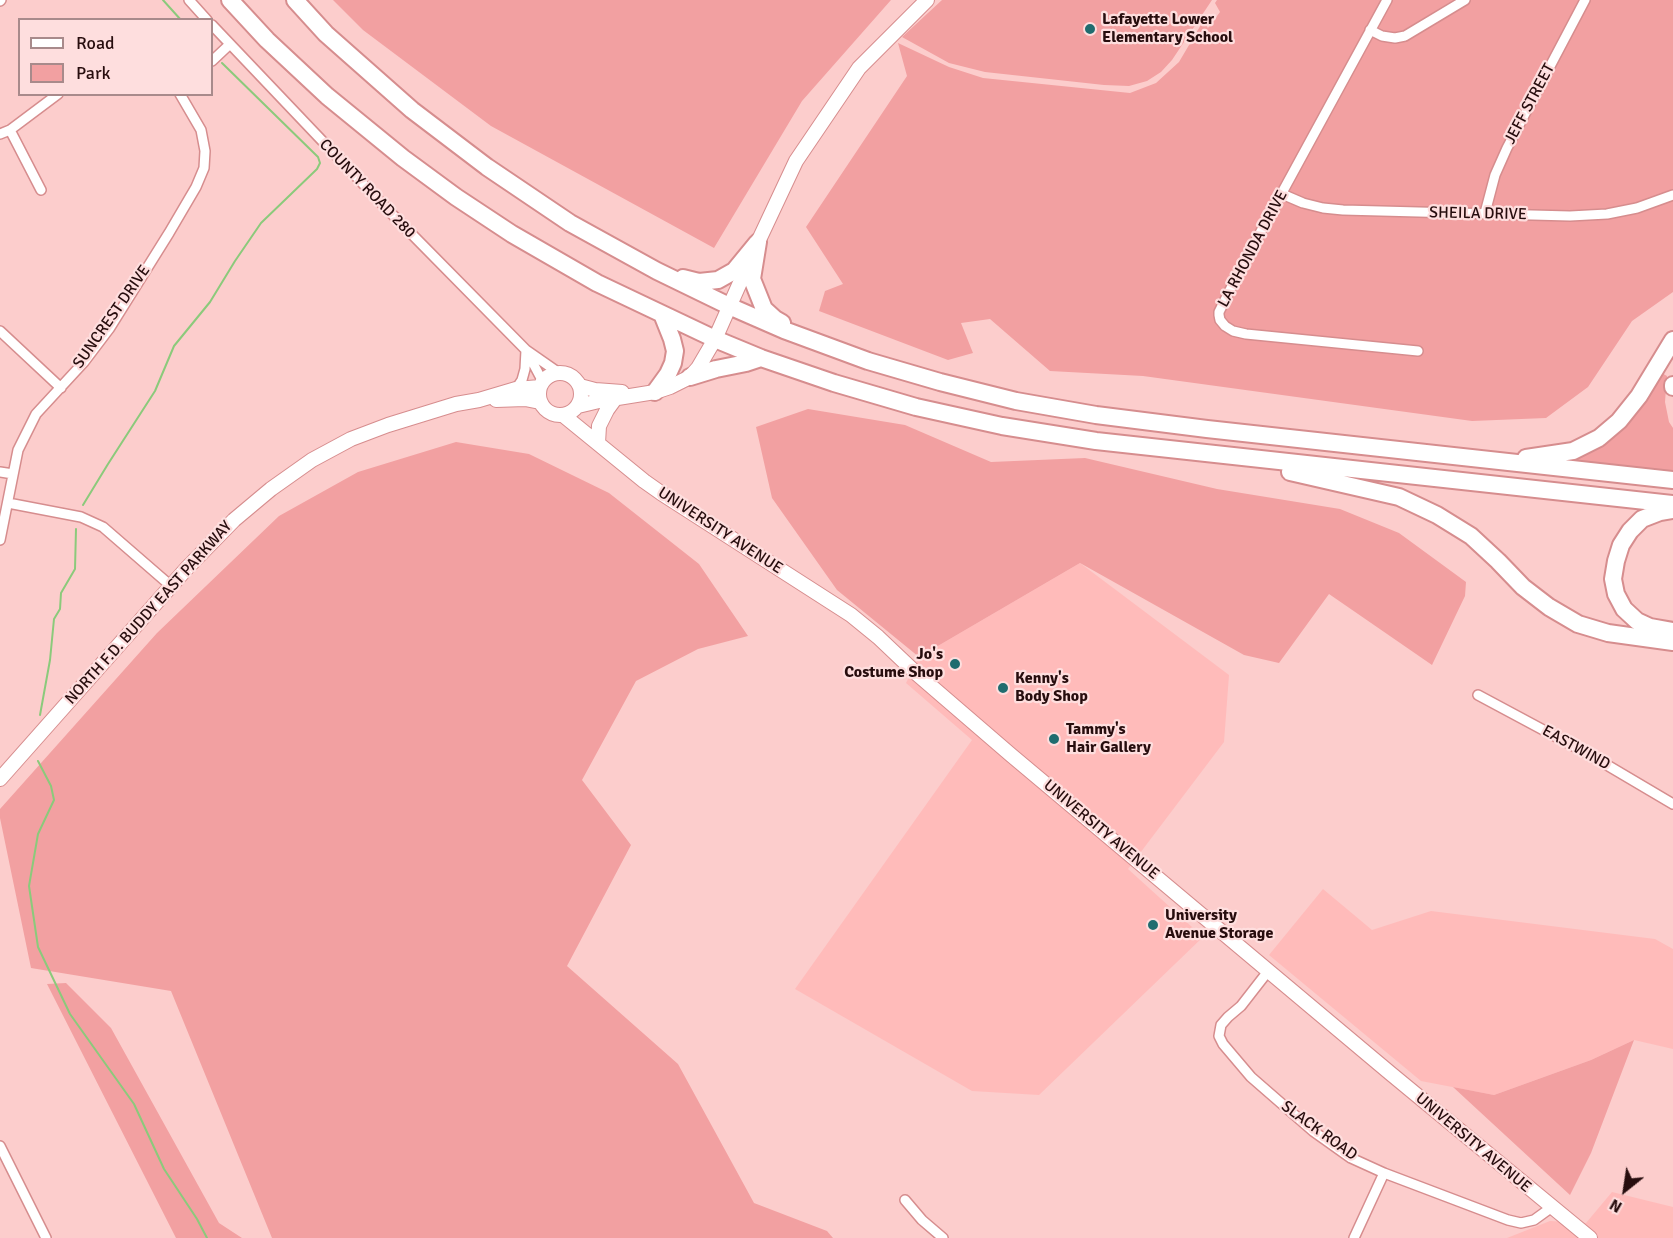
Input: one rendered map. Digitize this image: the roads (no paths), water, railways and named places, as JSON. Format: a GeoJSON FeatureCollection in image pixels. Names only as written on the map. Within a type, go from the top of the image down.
{"type":"FeatureCollection","features":[{"type":"Feature","properties":{"kind":"highway"},"geometry":{"type":"LineString","coordinates":[[230,0],[267,40],[327,96],[412,165],[512,234],[597,283],[715,339],[761,358],[906,404],[1002,426],[1096,441],[1673,504]]}},
{"type":"Feature","properties":{"kind":"highway"},"geometry":{"type":"LineString","coordinates":[[295,0],[326,34],[412,110],[487,167],[570,223],[657,271],[729,306],[784,330],[868,361],[1016,401],[1085,413],[1207,429],[1673,480]]}},
{"type":"Feature","properties":{"kind":"highway"},"geometry":{"type":"LineString","coordinates":[[657,271],[699,282],[718,280],[734,271],[758,242]]}},
{"type":"Feature","properties":{"kind":"highway"},"geometry":{"type":"LineString","coordinates":[[758,242],[752,279],[764,309],[775,319],[822,344]]}},
{"type":"Feature","properties":{"kind":"highway"},"geometry":{"type":"LineString","coordinates":[[655,392],[668,374],[675,351],[662,314]]}},
{"type":"Feature","properties":{"kind":"highway"},"geometry":{"type":"LineString","coordinates":[[1500,462],[1573,451],[1599,438],[1619,421],[1639,396],[1673,340]]}},
{"type":"Feature","properties":{"kind":"highway"},"geometry":{"type":"LineString","coordinates":[[690,377],[761,358]]}},
{"type":"Feature","properties":{"kind":"highway"},"geometry":{"type":"LineString","coordinates":[[1198,452],[1399,497],[1437,515],[1471,537],[1523,587],[1549,607],[1578,624],[1608,633],[1673,642]]}},
{"type":"Feature","properties":{"kind":"highway"},"geometry":{"type":"LineString","coordinates":[[1673,510],[1642,519],[1630,531],[1618,553],[1613,579],[1624,609],[1637,621],[1650,627],[1673,631]]}},
{"type":"Feature","properties":{"kind":"main road"},"geometry":{"type":"LineString","coordinates":[[577,407],[655,392],[690,377],[698,368],[715,339],[796,161],[859,68],[927,0]]}},
{"type":"Feature","properties":{"kind":"main road"},"geometry":{"type":"LineString","coordinates":[[479,400],[541,384],[553,374],[559,373],[572,376],[580,386],[581,399],[577,407],[569,414],[549,412],[540,402],[541,384]]}},
{"type":"Feature","properties":{"kind":"main road"},"geometry":{"type":"LineString","coordinates":[[580,386],[595,390],[636,394]]}},
{"type":"Feature","properties":{"kind":"main road"},"geometry":{"type":"LineString","coordinates":[[479,400],[525,399],[540,402]]}},
{"type":"Feature","properties":{"kind":"main road"},"geometry":{"type":"LineString","coordinates":[[598,443],[599,426],[615,399]]}},
{"type":"Feature","properties":{"kind":"main road","name":"NORTH F.D. BUDDY EAST PARKWAY"},"geometry":{"type":"LineString","coordinates":[[0,779],[171,586],[234,520],[271,489],[312,460],[351,439],[387,425],[456,404],[479,400]]}},
{"type":"Feature","properties":{"kind":"main road","name":"UNIVERSITY AVENUE"},"geometry":{"type":"LineString","coordinates":[[577,407],[584,423],[598,443]]}},
{"type":"Feature","properties":{"kind":"main road","name":"UNIVERSITY AVENUE"},"geometry":{"type":"LineString","coordinates":[[563,415],[661,493],[851,615],[1011,755],[1590,1238]]}},
{"type":"Feature","properties":{"kind":"street"},"geometry":{"type":"LineString","coordinates":[[189,0],[205,18]]}},
{"type":"Feature","properties":{"kind":"street","name":"LA RHONDA DRIVE"},"geometry":{"type":"LineString","coordinates":[[1387,0],[1219,312],[1220,320],[1225,326],[1233,331],[1250,335],[1418,351]]}},
{"type":"Feature","properties":{"kind":"street"},"geometry":{"type":"LineString","coordinates":[[1370,30],[1382,36],[1395,38],[1405,36],[1465,0]]}},
{"type":"Feature","properties":{"kind":"street","name":"JEFF STREET"},"geometry":{"type":"LineString","coordinates":[[1485,213],[1495,175],[1507,147],[1585,0]]}},
{"type":"Feature","properties":{"kind":"street","name":"COUNTY ROAD 280"},"geometry":{"type":"LineString","coordinates":[[213,26],[379,201],[526,350]]}},
{"type":"Feature","properties":{"kind":"street"},"geometry":{"type":"LineString","coordinates":[[213,60],[229,45]]}},
{"type":"Feature","properties":{"kind":"street"},"geometry":{"type":"LineString","coordinates":[[0,134],[10,130],[55,96]]}},
{"type":"Feature","properties":{"kind":"street","name":"SUNCREST DRIVE"},"geometry":{"type":"LineString","coordinates":[[0,540],[18,450],[36,414],[84,362],[109,329],[169,233],[196,187],[204,168],[205,151],[201,129],[181,96]]}},
{"type":"Feature","properties":{"kind":"street"},"geometry":{"type":"LineString","coordinates":[[10,130],[41,190]]}},
{"type":"Feature","properties":{"kind":"street","name":"SHEILA DRIVE"},"geometry":{"type":"LineString","coordinates":[[1282,194],[1313,205],[1343,210],[1570,216],[1607,214],[1637,208],[1673,195]]}},
{"type":"Feature","properties":{"kind":"street"},"geometry":{"type":"LineString","coordinates":[[0,331],[61,388]]}},
{"type":"Feature","properties":{"kind":"street"},"geometry":{"type":"LineString","coordinates":[[526,350],[559,373]]}},
{"type":"Feature","properties":{"kind":"street"},"geometry":{"type":"LineString","coordinates":[[526,350],[541,384]]}},
{"type":"Feature","properties":{"kind":"street"},"geometry":{"type":"LineString","coordinates":[[516,389],[525,369],[526,350]]}},
{"type":"Feature","properties":{"kind":"street"},"geometry":{"type":"LineString","coordinates":[[0,472],[13,474]]}},
{"type":"Feature","properties":{"kind":"street"},"geometry":{"type":"LineString","coordinates":[[8,503],[81,517],[103,527],[171,586]]}},
{"type":"Feature","properties":{"kind":"street","name":"EASTWIND"},"geometry":{"type":"LineString","coordinates":[[1478,695],[1590,755],[1673,804]]}},
{"type":"Feature","properties":{"kind":"street","name":"SLACK ROAD"},"geometry":{"type":"LineString","coordinates":[[1269,970],[1241,1006],[1221,1025],[1219,1036],[1251,1077],[1313,1131],[1351,1158],[1384,1173],[1508,1220],[1521,1223],[1534,1221],[1552,1208]]}},
{"type":"Feature","properties":{"kind":"street"},"geometry":{"type":"LineString","coordinates":[[0,1146],[46,1238]]}},
{"type":"Feature","properties":{"kind":"street"},"geometry":{"type":"LineString","coordinates":[[1354,1238],[1384,1173]]}},
{"type":"Feature","properties":{"kind":"street"},"geometry":{"type":"LineString","coordinates":[[905,1200],[922,1220],[943,1238]]}},
{"type":"Feature","properties":{"kind":"waterway"},"geometry":{"type":"LineString","coordinates":[[163,0],[179,18]]}},
{"type":"Feature","properties":{"kind":"waterway"},"geometry":{"type":"LineString","coordinates":[[83,505],[155,391],[174,346],[210,302],[261,223],[317,169],[320,163],[318,157],[222,63]]}},
{"type":"Feature","properties":{"kind":"waterway"},"geometry":{"type":"LineString","coordinates":[[40,715],[50,660],[54,619],[60,609],[61,593],[75,569],[76,529]]}},
{"type":"Feature","properties":{"kind":"waterway"},"geometry":{"type":"LineString","coordinates":[[38,761],[51,786],[54,800],[38,834],[29,886],[38,947],[70,1014],[134,1104],[164,1169],[207,1238]]}},
{"type":"Feature","properties":{"kind":"place","name":"Lafayette Lower Elementary School"},"geometry":{"type":"Point","coordinates":[1090,29]}},
{"type":"Feature","properties":{"kind":"place","name":"Jo's Costume Shop"},"geometry":{"type":"Point","coordinates":[955,664]}},
{"type":"Feature","properties":{"kind":"place","name":"Kenny's Body Shop"},"geometry":{"type":"Point","coordinates":[1003,688]}},
{"type":"Feature","properties":{"kind":"place","name":"Tammy's Hair Gallery"},"geometry":{"type":"Point","coordinates":[1054,739]}},
{"type":"Feature","properties":{"kind":"place","name":"University Avenue Storage"},"geometry":{"type":"Point","coordinates":[1153,925]}}]}
